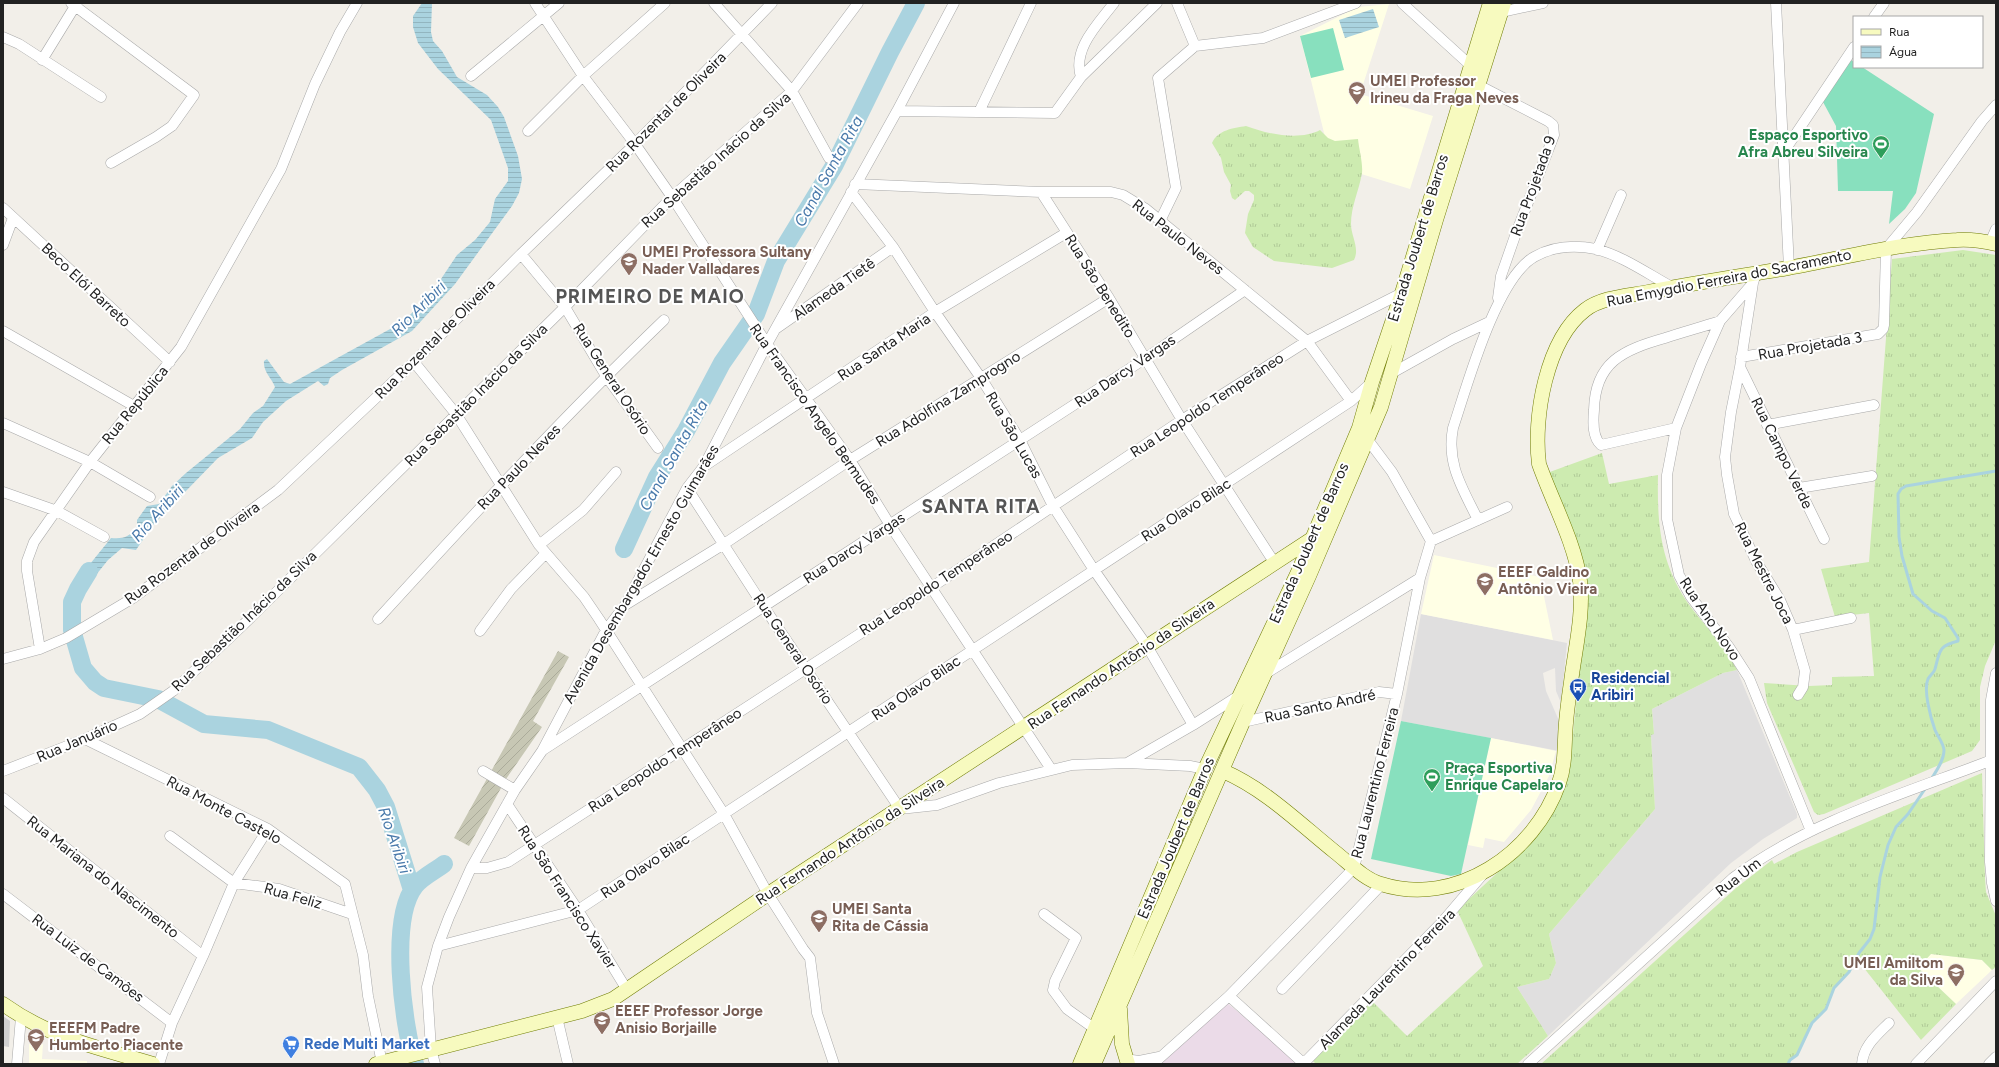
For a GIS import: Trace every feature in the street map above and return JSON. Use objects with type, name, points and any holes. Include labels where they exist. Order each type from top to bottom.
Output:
[{"type":"street","name":"Rua República","points":[[40,648],[27,571],[27,562],[34,542],[90,462],[170,362],[189,334],[281,169],[314,84],[340,32],[357,3]]},
{"type":"street","name":"Rua Francisco Angelo Bermudes","points":[[535,3],[583,76],[635,144],[672,197],[758,331],[850,460],[890,525],[932,587],[1023,729],[1051,769]]},
{"type":"street","points":[[471,76],[559,3]]},
{"type":"street","points":[[528,131],[583,76],[665,3]]},
{"type":"street","points":[[714,3],[744,34],[792,91],[829,158]]},
{"type":"street","name":"Rua Rozental de Oliveira","points":[[3,658],[40,648],[66,638],[88,626],[133,598],[278,490],[414,362],[521,254],[635,144],[744,34],[772,3]]},
{"type":"street","name":"Rua Sebastião Inácio da Silva","points":[[153,706],[173,691],[244,624],[565,307],[672,197],[792,91],[858,3]]},
{"type":"street","name":"Avenida Desembargador Ernesto Guimarães","points":[[435,1064],[425,1051],[427,987],[438,946],[449,917],[472,868],[515,790],[542,751],[606,630],[625,605],[688,488],[704,466],[774,330],[897,111],[954,3]]},
{"type":"street","points":[[979,112],[1031,3]]},
{"type":"street","points":[[1081,77],[1078,62],[1082,50],[1089,36],[1114,3]]},
{"type":"street","points":[[897,111],[1055,113],[1081,77],[1157,3]]},
{"type":"street","points":[[1177,3],[1195,46]]},
{"type":"street","points":[[1160,221],[1176,188],[1158,78],[1195,46],[1263,38],[1356,3]]},
{"type":"street","points":[[1402,3],[1470,65]]},
{"type":"street","name":"Estrada Joubert de Barros","points":[[1096,1060],[1265,674],[1304,573],[1313,538],[1359,428],[1372,382],[1402,293],[1490,3]]},
{"type":"street","points":[[1503,7],[1543,3]]},
{"type":"street","points":[[1776,3],[1789,268]]},
{"type":"street","points":[[1875,16],[1884,3]]},
{"type":"street","points":[[42,60],[75,4],[194,95],[172,126],[111,163]]},
{"type":"street","name":"Estrada Joubert de Barros","points":[[1080,1064],[1205,769],[1240,695],[1304,573],[1368,440],[1392,373],[1478,85],[1503,7]]},
{"type":"street","points":[[3,37],[19,44],[101,97]]},
{"type":"street","points":[[1783,153],[1853,49]]},
{"type":"street","name":"Rua Projetada 9","points":[[1478,85],[1548,121],[1552,125],[1554,135],[1501,276],[1498,306]]},
{"type":"street","points":[[1886,249],[1916,212],[1982,121],[1996,105]]},
{"type":"street","name":"Rua Paulo Neves","points":[[853,188],[1098,192],[1122,195],[1133,200],[1160,221],[1307,341],[1351,401]]},
{"type":"street","name":"Rua São Lucas","points":[[853,188],[935,312],[981,378],[1020,440],[1053,506],[1094,570],[1147,646],[1193,725]]},
{"type":"street","name":"Rua São Benedito","points":[[1041,192],[1109,298],[1182,420],[1274,562]]},
{"type":"street","points":[[1597,250],[1622,194]]},
{"type":"street","name":"Beco Elói Barreto","points":[[3,208],[170,362]]},
{"type":"street","points":[[3,244],[13,218]]},
{"type":"street","points":[[1993,243],[1996,229]]},
{"type":"street","name":"Rua Santa Maria","points":[[704,466],[935,312],[1066,232]]},
{"type":"street","name":"Rua Emygdio Ferreira do Sacramento","points":[[1223,771],[1239,778],[1265,795],[1354,868],[1381,884],[1417,890],[1455,884],[1486,871],[1500,862],[1532,831],[1553,798],[1564,763],[1566,723],[1580,614],[1580,581],[1571,549],[1539,464],[1538,432],[1547,372],[1554,353],[1571,324],[1585,310],[1601,302],[1672,287],[1754,278],[1789,268],[1886,249],[1958,240],[1993,243]]},
{"type":"street","name":"Alameda Tietê","points":[[774,330],[893,247]]},
{"type":"street","points":[[1478,520],[1454,471],[1450,444],[1453,428],[1489,322],[1514,277],[1533,258],[1555,248],[1571,247],[1597,250],[1626,261],[1672,287]]},
{"type":"street","name":"Rua Projetada 3","points":[[1741,362],[1878,334],[1884,325],[1886,249]]},
{"type":"street","name":"Rua General Osório","points":[[521,254],[565,307],[606,376],[658,448]]},
{"type":"street","name":"Rua Ano Novo","points":[[1754,278],[1720,321],[1700,364],[1676,428],[1668,467],[1666,495],[1669,531],[1677,570],[1691,597],[1729,647],[1749,678],[1811,831]]},
{"type":"street","name":"Rua Mestre Joca","points":[[1754,278],[1741,362],[1731,412],[1725,457],[1729,492],[1734,514],[1756,561],[1780,600],[1793,630],[1805,671],[1803,687],[1798,695]]},
{"type":"street","name":"Rua Darcy Vargas","points":[[542,751],[1146,358],[1245,290]]},
{"type":"street","name":"Rua Leopoldo Temperâneo","points":[[472,868],[499,866],[534,845],[683,749],[806,667],[932,587],[1182,420],[1307,341],[1402,293]]},
{"type":"street","name":"Rua Adolfina Zamprogno","points":[[625,605],[724,544],[850,460],[1109,298]]},
{"type":"street","name":"Rua Paulo Neves","points":[[378,619],[501,484],[606,376],[664,320]]},
{"type":"street","points":[[1676,428],[1604,445],[1596,441],[1594,395],[1602,374],[1612,361],[1623,352],[1642,344],[1720,321]]},
{"type":"street","points":[[1392,373],[1453,339],[1489,322]]},
{"type":"street","points":[[3,331],[134,406]]},
{"type":"street","points":[[414,362],[456,414],[542,549],[584,597],[724,814],[768,894],[810,958],[817,1013],[834,1064]]},
{"type":"street","name":"Rua Campo Verde","points":[[1741,362],[1768,425],[1824,539]]},
{"type":"street","name":"Rua Olavo Bilac","points":[[438,946],[578,910],[849,733],[1351,401],[1372,382]]},
{"type":"street","points":[[1768,425],[1874,405]]},
{"type":"street","points":[[3,423],[90,462],[150,497]]},
{"type":"street","points":[[1368,440],[1392,472],[1431,541],[1507,507]]},
{"type":"street","points":[[480,631],[542,549],[583,510],[616,472]]},
{"type":"street","points":[[1799,488],[1872,476]]},
{"type":"street","name":"Rua General Osório","points":[[688,488],[764,607],[806,667],[900,809]]},
{"type":"street","points":[[3,492],[57,511],[104,537]]},
{"type":"street","name":"Rua Fernando Antônio da Silveira","points":[[379,1063],[557,1017],[613,999],[768,894],[1023,729],[1274,562],[1313,538]]},
{"type":"street","name":"Rua Laurentino Ferreira","points":[[1153,1064],[1229,996],[1354,868],[1397,694],[1420,578],[1431,541]]},
{"type":"street","points":[[1274,562],[1287,564],[1304,573]]},
{"type":"street","points":[[1265,674],[1420,578]]},
{"type":"street","points":[[1793,630],[1851,618]]},
{"type":"street","points":[[1996,675],[1992,700],[1994,761],[1992,883],[1996,901]]},
{"type":"street","name":"Rua Santo André","points":[[1243,722],[1379,692],[1397,694]]},
{"type":"street","points":[[1127,763],[1193,725],[1240,695]]},
{"type":"street","name":"Rua Januário","points":[[3,771],[85,739],[153,706]]},
{"type":"street","name":"Rua Monte Castelo","points":[[85,739],[268,830],[345,884],[363,955],[379,1063]]},
{"type":"street","name":"Rua Um","points":[[1528,1064],[1733,878],[1771,852],[1811,831],[1849,814],[1994,761]]},
{"type":"street","points":[[900,809],[937,805],[994,785],[1051,769],[1085,764],[1127,763],[1205,769]]},
{"type":"street","points":[[483,771],[515,790]]},
{"type":"street","name":"Rua Mariana do Nascimento","points":[[3,798],[203,956]]},
{"type":"street","name":"Rua São Francisco Xavier","points":[[507,804],[578,910],[627,990]]},
{"type":"street","points":[[159,1064],[172,1023],[203,956],[234,883],[268,830]]},
{"type":"street","points":[[170,836],[234,883]]},
{"type":"street","name":"Alameda Laurentino Ferreira","points":[[1229,996],[1302,1062],[1305,1062],[1443,921],[1486,871]]},
{"type":"street","name":"Rua Feliz","points":[[234,883],[279,889],[352,914]]},
{"type":"street","points":[[1282,989],[1381,884]]},
{"type":"street","name":"Rua Luiz de Camões","points":[[3,894],[172,1023]]},
{"type":"street","points":[[1044,914],[1076,938],[1055,981],[1053,990],[1067,1009],[1095,1029]]},
{"type":"street","points":[[1916,1064],[1996,981]]},
{"type":"street","points":[[1121,1001],[1120,1033],[1127,1062]]},
{"type":"street","points":[[3,1004],[21,1017],[68,1040],[152,1064]]},
{"type":"street","points":[[17,1064],[21,1017]]},
{"type":"street","points":[[557,1017],[568,1064]]},
{"type":"street","points":[[1862,1064],[1870,1042],[1889,1023]]},
{"type":"street","points":[[1080,1064],[1096,1060],[1110,1054],[1127,1062]]},
{"type":"street","name":"Rua Laurentino Ferreira","points":[[1127,1062],[1146,1061],[1163,1055]]},
{"type":"street","points":[[1989,1064],[1996,1057]]},
{"type":"shaded area","name":"UMEI Professor Irineu da Fraga Neves","points":[[1389,4],[1360,94],[1433,116],[1410,189],[1332,165],[1300,36],[1358,7]]},
{"type":"shaded area","name":"EEEF Galdino Antônio Vieira","points":[[1434,555],[1540,577],[1553,640],[1421,614]]},
{"type":"shaded area","name":"Residencial Aribiri","points":[[1421,614],[1567,643],[1561,703],[1556,691],[1555,668],[1543,673],[1546,691],[1560,723],[1559,751],[1401,721]]},
{"type":"shaded area","points":[[558,651],[569,657],[533,721],[542,727],[506,779],[469,846],[454,838]]},
{"type":"shaded area","points":[[1737,670],[1797,814],[1797,818],[1763,839],[1731,863],[1548,1036],[1517,987],[1549,979],[1556,963],[1549,934],[1655,809],[1651,735],[1654,733],[1652,709],[1723,673]]},
{"type":"shaded area","points":[[1491,738],[1556,751],[1549,776],[1531,810],[1504,842],[1485,838],[1483,848],[1468,845]]},
{"type":"shaded area","name":"UMEI Amiltom da Silva","points":[[1931,954],[1982,960],[1992,970],[1956,1004],[1918,967]]},
{"type":"shaded area","points":[[1226,1002],[1302,1064],[1161,1064]]},
{"type":"shaded area","points":[[3,1016],[10,1021],[9,1047],[3,1046]]},
{"type":"shaded area","name":"EEEFM Padre Humberto Piacente","points":[[29,1044],[43,1044],[42,1059],[87,1061],[87,1064],[29,1064]]},
{"type":"green space","points":[[1333,28],[1344,70],[1311,78],[1300,36]]},
{"type":"green space","name":"Espaço Esportivo Afra Abreu Silveira","points":[[1851,60],[1853,61],[1853,68],[1864,68],[1934,114],[1916,193],[1905,209],[1889,224],[1893,191],[1838,191],[1836,126],[1823,102]]},
{"type":"green space","points":[[1246,126],[1273,134],[1293,136],[1320,130],[1328,138],[1335,141],[1358,139],[1362,173],[1351,217],[1351,228],[1356,246],[1356,256],[1354,260],[1332,268],[1274,261],[1253,247],[1245,233],[1248,214],[1254,200],[1254,195],[1249,191],[1245,191],[1235,200],[1232,198],[1230,191],[1231,185],[1224,172],[1221,158],[1212,143],[1218,135],[1226,130]]},
{"type":"green space","points":[[1963,250],[1996,255],[1996,640],[1985,666],[1980,687],[1980,740],[1972,751],[1824,814],[1818,815],[1814,812],[1767,703],[1764,683],[1809,686],[1832,685],[1832,677],[1874,676],[1869,613],[1835,617],[1821,569],[1869,562],[1892,259]]},
{"type":"green space","points":[[1602,453],[1609,484],[1658,475],[1658,510],[1662,543],[1672,575],[1690,606],[1722,645],[1737,670],[1723,673],[1652,709],[1654,734],[1651,735],[1655,809],[1549,934],[1556,963],[1549,979],[1517,987],[1548,1036],[1517,1064],[1316,1064],[1313,1061],[1370,999],[1407,1036],[1483,966],[1457,910],[1522,850],[1571,754],[1588,584],[1579,550],[1547,473]]},
{"type":"green space","name":"Praça Esportiva Enrique Capelaro","points":[[1401,721],[1491,738],[1461,874],[1451,876],[1371,859]]},
{"type":"green space","points":[[1982,773],[1986,892],[1996,916],[1996,967],[1992,970],[1982,960],[1931,954],[1918,968],[1956,1004],[1921,1040],[1856,958],[1849,972],[1834,988],[1826,1009],[1812,1023],[1797,1055],[1790,1060],[1788,1064],[1541,1064],[1736,888],[1772,860],[1774,864],[1797,852]]},
{"type":"water","name":"Rio Aribiri","points":[[422,3],[432,3],[431,32],[433,41],[442,51],[457,77],[487,95],[498,107],[504,117],[518,156],[522,179],[519,193],[512,206],[455,284],[412,331],[342,370],[330,378],[328,384],[324,386],[318,381],[286,401],[263,422],[252,438],[218,458],[153,525],[136,550],[122,548],[108,560],[88,585],[77,591],[74,590],[73,584],[84,568],[90,564],[111,538],[123,538],[131,533],[137,527],[137,520],[147,506],[159,504],[172,486],[240,429],[253,413],[263,406],[275,387],[266,371],[264,361],[267,359],[284,382],[290,384],[401,323],[433,291],[457,255],[475,240],[490,222],[495,199],[508,181],[508,168],[491,120],[438,69],[418,43],[413,27],[413,16]]},
{"type":"water","points":[[1373,9],[1379,27],[1345,38],[1339,20]]},
{"type":"waterway","name":"Canal Santa Rita","points":[[624,549],[657,477],[686,431],[722,363],[756,314],[776,261],[834,166],[890,52],[916,3]]},
{"type":"waterway","points":[[1932,778],[1942,761],[1944,750],[1942,742],[1935,730],[1928,704],[1926,690],[1927,684],[1943,647],[1958,641],[1958,638],[1945,618],[1932,611],[1913,594],[1902,556],[1899,537],[1898,494],[1901,489],[1906,486],[1996,471]]},
{"type":"waterway","name":"Rio Aribiri","points":[[89,571],[72,602],[72,630],[83,668],[95,682],[104,688],[158,699],[204,724],[268,730],[359,767],[377,790],[386,807],[412,890]]},
{"type":"waterway","points":[[1788,1064],[1790,1060],[1797,1055],[1812,1023],[1826,1009],[1834,988],[1849,972],[1859,953],[1870,939],[1874,929],[1880,877],[1888,845],[1896,827],[1908,814],[1927,786]]},
{"type":"waterway","name":"Rio Aribiri","points":[[415,1064],[410,1047],[403,999],[400,947],[402,922],[407,902],[415,886],[444,864]]},
{"type":"place","name":"UMEI Professor Irineu da Fraga Neves","points":[[1357,105]]},
{"type":"place","name":"Espaço Esportivo Afra Abreu Silveira","points":[[1881,159]]},
{"type":"place","name":"UMEI Professora Sultany Nader Valladares","points":[[629,276]]},
{"type":"place","name":"EEEF Galdino Antônio Vieira","points":[[1485,596]]},
{"type":"place","name":"Residencial Aribiri","points":[[1578,702]]},
{"type":"place","name":"Praça Esportiva Enrique Capelaro","points":[[1432,792]]},
{"type":"place","name":"UMEI Santa Rita de Cássia","points":[[819,933]]},
{"type":"place","name":"UMEI Amiltom da Silva","points":[[1956,987]]},
{"type":"place","name":"EEEF Professor Jorge Anisio Borjaille","points":[[602,1035]]},
{"type":"place","name":"EEEFM Padre Humberto Piacente","points":[[36,1052]]},
{"type":"place","name":"Rede Multi Market","points":[[291,1059]]},
{"type":"district","name":"PRIMEIRO DE MAIO","points":[[650,296]]},
{"type":"district","name":"SANTA RITA","points":[[981,506]]}]
